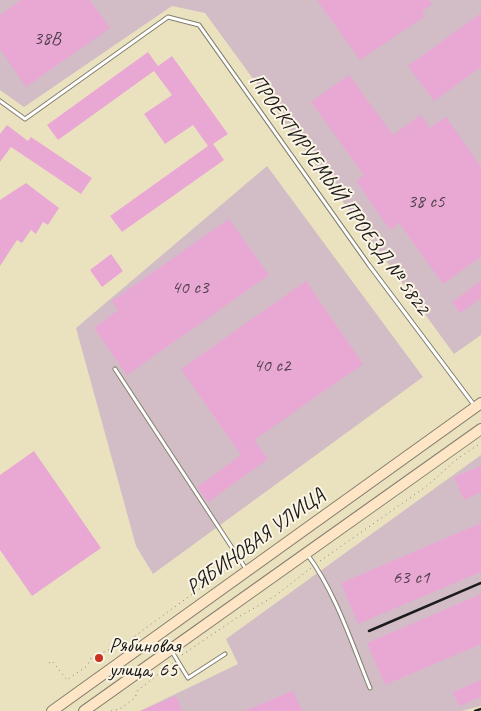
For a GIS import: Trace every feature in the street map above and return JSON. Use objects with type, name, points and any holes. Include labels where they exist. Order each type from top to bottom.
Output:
[{"type":"main road","name":"РЯБИНОВАЯ УЛИЦА","points":[[52,711],[478,405]]},
{"type":"main road","name":"РЯБИНОВАЯ УЛИЦА","points":[[84,711],[481,429]]},
{"type":"lane","name":"ПРОЕКТИРУЕМЫЙ ПРОЕЗД № 5822","points":[[0,101],[25,119],[168,17],[199,25],[370,265],[478,405]]},
{"type":"lane","points":[[115,369],[247,571]]},
{"type":"lane","points":[[307,553],[315,564],[340,616],[370,688]]},
{"type":"lane","points":[[171,649],[188,678],[225,654]]},
{"type":"path","points":[[111,711],[120,709],[135,698],[138,690],[191,647],[275,596],[315,564],[427,486],[457,459],[481,443]]},
{"type":"path","points":[[49,663],[52,660],[67,680],[87,666],[91,658],[128,641],[240,560]]},
{"type":"shaded area","points":[[0,0],[481,0],[481,335],[454,354],[205,13],[172,6],[24,107],[0,90]]},
{"type":"shaded area","points":[[267,166],[423,377],[153,574],[136,546],[76,328]]},
{"type":"shaded area","points":[[481,455],[481,706],[462,711],[140,711],[238,664],[226,639]]},
{"type":"building","points":[[21,0],[90,0],[110,28],[26,87],[0,49],[0,15]]},
{"type":"building","points":[[317,0],[429,0],[432,4],[422,12],[425,16],[360,60]]},
{"type":"building","points":[[481,13],[481,67],[434,101],[408,66]]},
{"type":"building","points":[[148,52],[158,66],[172,56],[228,134],[213,144],[224,160],[122,232],[110,216],[208,146],[193,125],[165,144],[144,114],[172,95],[154,71],[58,140],[47,125]]},
{"type":"building","points":[[349,75],[393,135],[420,115],[430,128],[446,117],[481,167],[481,257],[443,284],[399,223],[390,230],[356,181],[364,175],[311,102]]},
{"type":"building","points":[[7,125],[28,141],[31,137],[92,178],[81,194],[11,147],[0,162],[0,134]]},
{"type":"building","points":[[26,183],[59,208],[48,225],[43,222],[36,234],[31,230],[22,243],[17,240],[0,266],[0,200]]},
{"type":"building","points":[[229,219],[269,275],[127,375],[94,328],[118,310],[112,301]]},
{"type":"building","points":[[111,254],[123,271],[102,287],[90,270]]},
{"type":"building","points":[[306,281],[363,364],[254,440],[268,459],[208,502],[197,487],[241,455],[181,369]]},
{"type":"building","points":[[481,281],[481,298],[460,313],[452,302]]},
{"type":"building","points":[[34,451],[101,548],[32,596],[0,550],[0,475]]},
{"type":"building","points":[[481,466],[481,492],[464,500],[454,477]]},
{"type":"building","points":[[481,523],[481,572],[358,624],[341,583]]},
{"type":"building","points":[[481,594],[481,644],[385,685],[367,643]]},
{"type":"building","points":[[481,680],[481,697],[459,706],[453,692]]},
{"type":"building","points":[[293,691],[302,711],[244,711]]},
{"type":"building","points":[[176,696],[182,711],[140,711]]},
{"type":"railway","points":[[369,631],[481,583]]},
{"type":"railway","points":[[475,711],[481,709]]},
{"type":"place","name":"Рябиновая улица, 65","points":[[99,658]]}]
